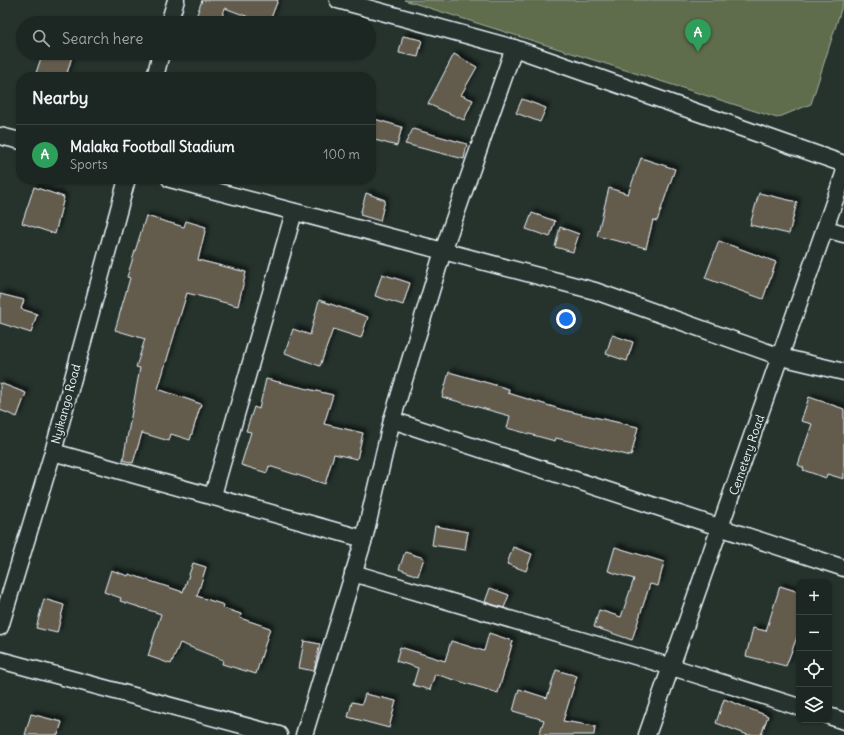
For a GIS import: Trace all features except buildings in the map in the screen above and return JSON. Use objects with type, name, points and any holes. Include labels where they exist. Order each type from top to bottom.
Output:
[{"type":"street","points":[[171,16],[176,0]]},
{"type":"street","points":[[338,0],[514,48],[844,164]]},
{"type":"street","points":[[304,735],[364,538],[392,420],[443,251],[514,48]]},
{"type":"street","points":[[155,72],[159,60]]},
{"type":"street","points":[[0,136],[16,140]]},
{"type":"street","name":"Cemetery Road","points":[[647,735],[826,229],[844,174]]},
{"type":"street","name":"Nyikango Road","points":[[0,627],[53,452],[126,184]]},
{"type":"street","points":[[189,184],[595,290],[781,357],[844,372]]},
{"type":"street","points":[[213,495],[294,212]]},
{"type":"street","points":[[826,229],[844,234]]},
{"type":"street","points":[[392,420],[844,568]]},
{"type":"street","points":[[53,452],[364,538]]},
{"type":"street","points":[[353,573],[672,667],[796,706]]},
{"type":"street","points":[[0,660],[279,735]]},
{"type":"street","points":[[832,717],[844,721]]},
{"type":"green space","points":[[404,0],[844,0],[811,104],[777,118]]},
{"type":"place","name":"Malaka Football Stadium","points":[[698,52]]}]
